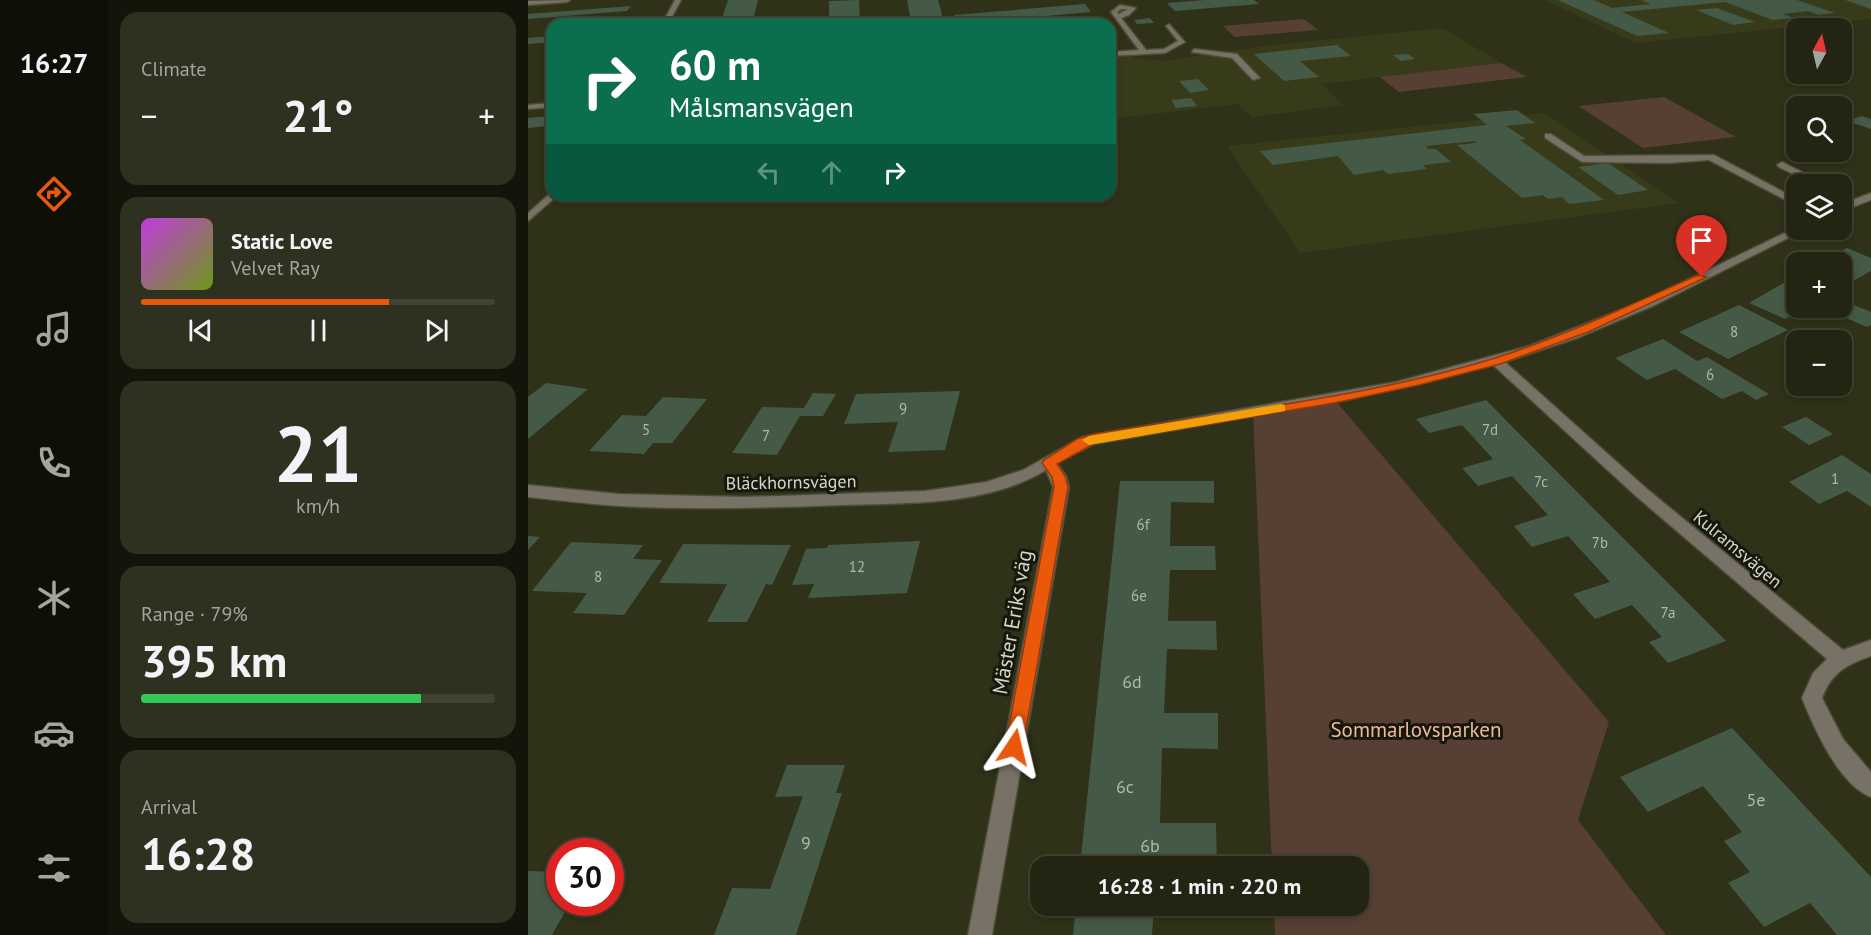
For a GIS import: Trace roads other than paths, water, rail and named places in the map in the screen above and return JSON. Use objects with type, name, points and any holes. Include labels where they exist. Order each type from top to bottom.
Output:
[{"type":"street","points":[[528,3],[567,0]]},
{"type":"street","points":[[668,18],[678,0]]},
{"type":"street","points":[[1117,17],[1143,51]]},
{"type":"street","points":[[1116,53],[1165,51],[1182,42],[1169,26]]},
{"type":"street","points":[[1194,51],[1234,56],[1256,78]]},
{"type":"street","points":[[528,107],[546,106]]},
{"type":"street","points":[[1548,136],[1582,159],[1668,160],[1711,157],[1786,197]]},
{"type":"street","points":[[1782,165],[1800,174]]},
{"type":"street","points":[[1854,203],[1871,196]]},
{"type":"street","points":[[528,218],[546,201]]},
{"type":"street","name":"Bläckhornsvägen","points":[[528,491],[619,500],[745,503],[868,500],[926,496],[987,487],[1028,474],[1082,442],[1094,439],[1334,399],[1419,381],[1496,361],[1592,326],[1740,260],[1786,237]]},
{"type":"street","name":"Kulramsvägen","points":[[1496,361],[1642,493],[1840,659]]},
{"type":"street","name":"Mäster Eriks väg","points":[[980,935],[1061,487],[1058,476],[1049,463]]},
{"type":"street","points":[[1871,648],[1840,659],[1820,679],[1812,698],[1821,724],[1836,749],[1871,787]]},
{"type":"park label","name":"Sommarlovsparken","points":[[1416,729]]}]
